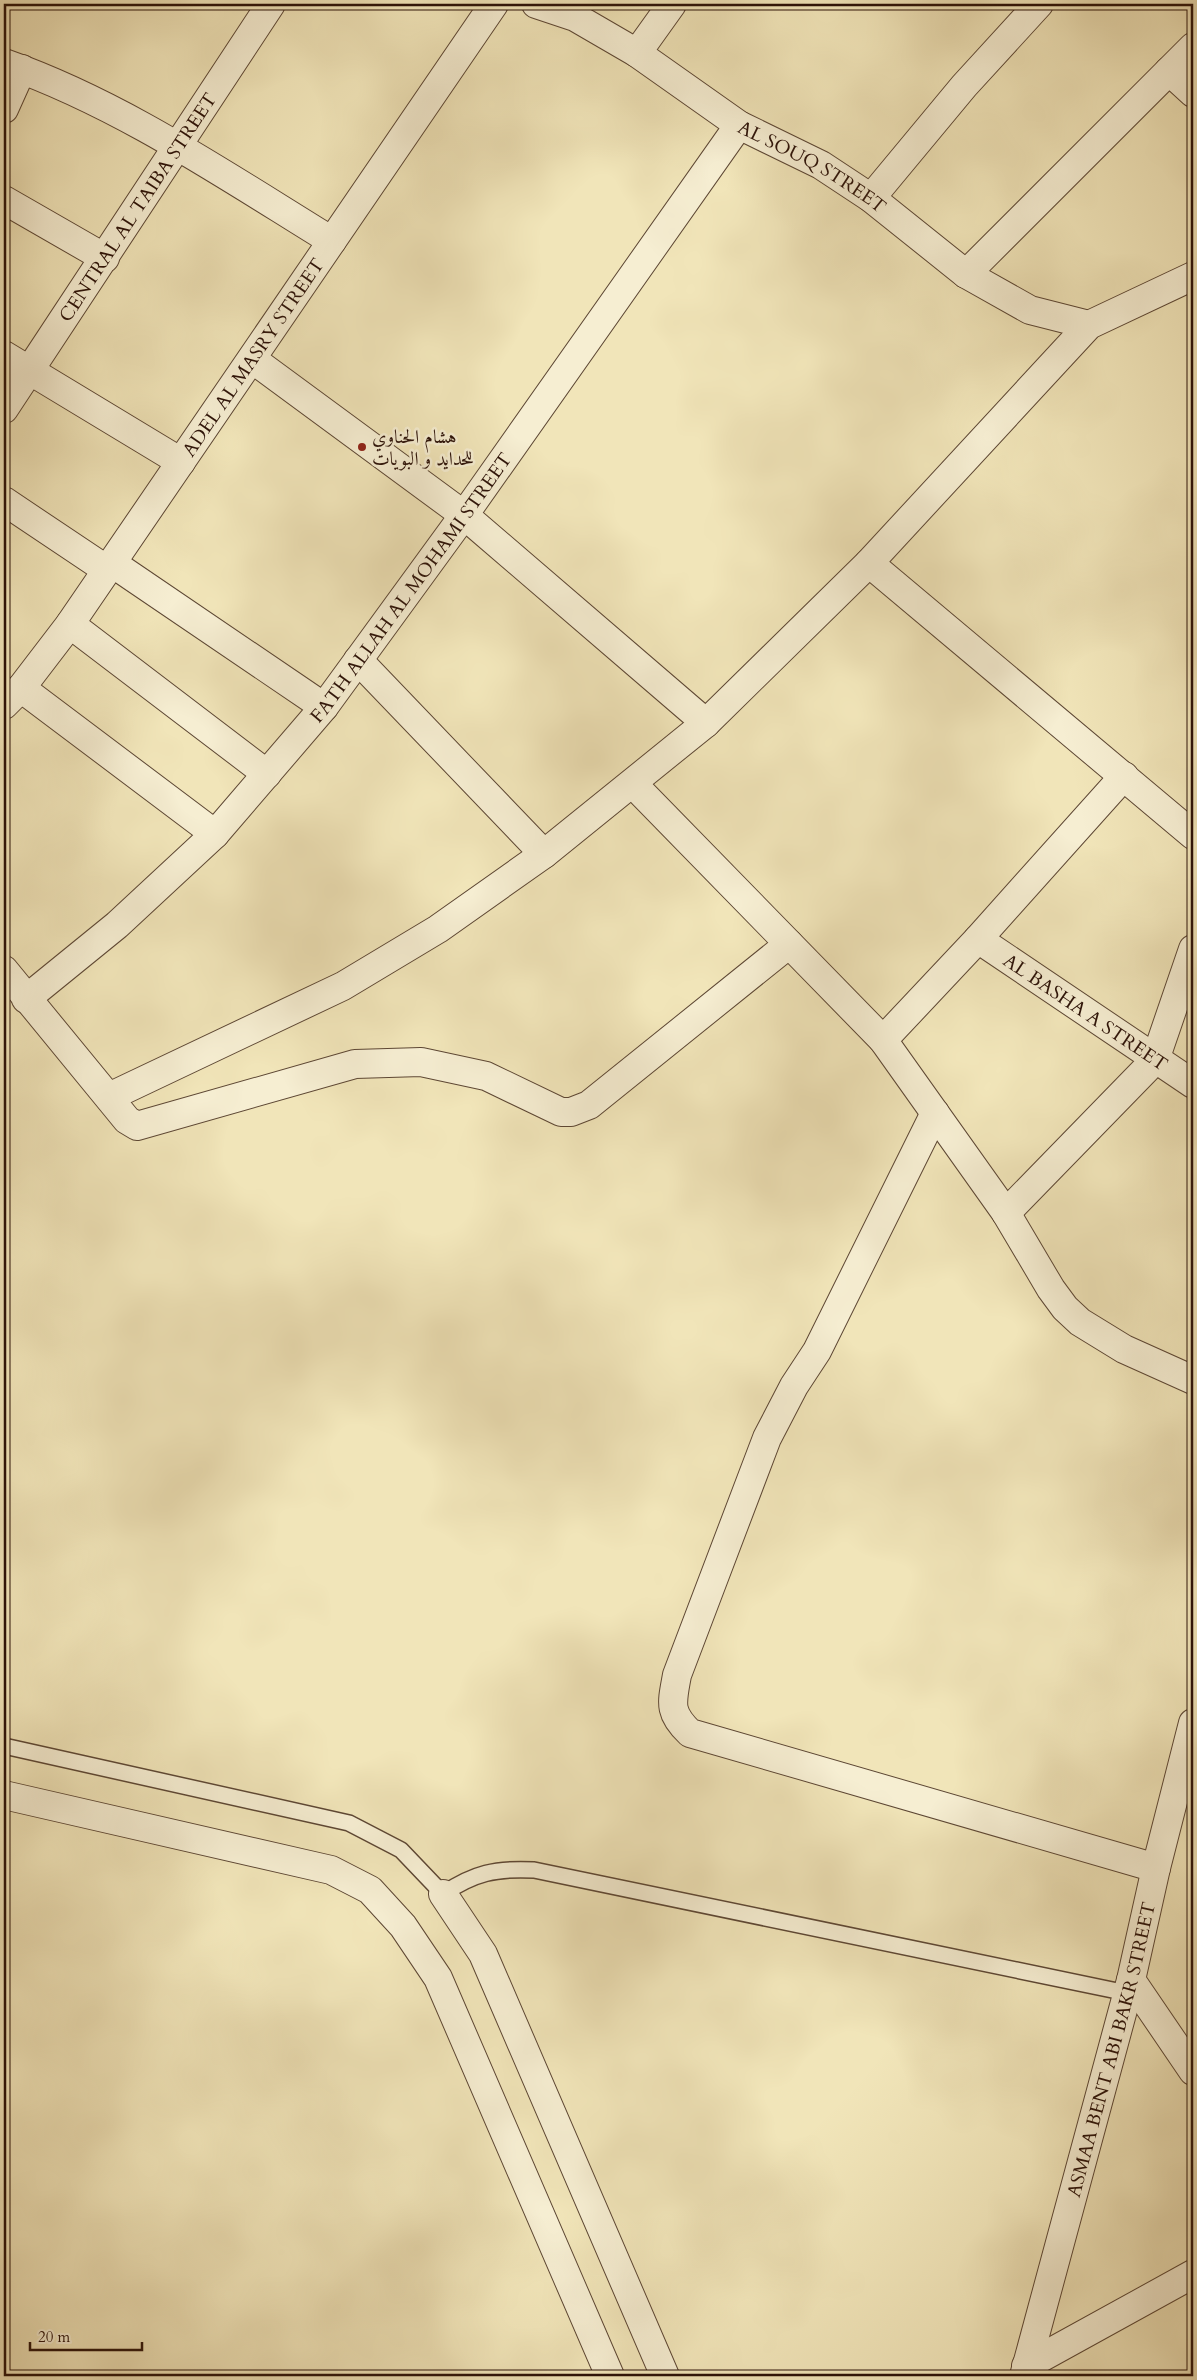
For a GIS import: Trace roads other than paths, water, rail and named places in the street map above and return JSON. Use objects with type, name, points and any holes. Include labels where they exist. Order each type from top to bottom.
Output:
[{"type":"street","name":"CENTRAL AL TAIBA STREET","points":[[4,409],[271,4]]},
{"type":"street","name":"ADEL AL MASRY STREET","points":[[12,696],[70,624],[494,4]]},
{"type":"street","name":"AL SOUQ STREET","points":[[536,4],[575,17],[637,54],[739,126],[821,165],[871,198],[966,274],[1030,310],[1089,325]]},
{"type":"street","points":[[637,54],[672,4]]},
{"type":"street","points":[[871,198],[964,86],[1039,4]]},
{"type":"street","points":[[966,274],[1193,47]]},
{"type":"street","points":[[4,109],[13,66],[65,87],[179,146],[332,241]]},
{"type":"street","points":[[1169,71],[1193,93]]},
{"type":"street","name":"FATH ALLAH AL MOHAMI STREET","points":[[26,999],[117,925],[215,834],[324,707],[464,515],[739,126]]},
{"type":"street","points":[[4,200],[105,258]]},
{"type":"street","points":[[109,1097],[343,986],[438,929],[544,854],[633,784],[706,723],[869,563],[1089,325],[1193,276]]},
{"type":"street","points":[[4,355],[181,462]]},
{"type":"street","points":[[252,359],[464,515],[706,723]]},
{"type":"street","points":[[4,501],[110,566],[324,707]]},
{"type":"street","points":[[869,563],[1193,835]]},
{"type":"street","points":[[70,624],[267,774]]},
{"type":"street","points":[[358,660],[544,854]]},
{"type":"street","points":[[12,696],[215,834]]},
{"type":"street","points":[[883,1040],[978,939],[1124,776]]},
{"type":"street","points":[[633,784],[883,1040],[1006,1213],[1051,1289],[1065,1308],[1080,1322],[1124,1349],[1193,1380]]},
{"type":"street","name":"AL BASHA A STREET","points":[[978,939],[1193,1084]]},
{"type":"street","points":[[4,970],[131,1124],[143,1126],[355,1064],[421,1062],[486,1076],[552,1110],[571,1112],[589,1105],[789,944]]},
{"type":"street","points":[[1006,1213],[1155,1060],[1193,949]]},
{"type":"street","points":[[935,1113],[817,1350],[794,1386],[767,1438],[677,1675],[672,1705],[677,1720],[690,1733],[1156,1868]]},
{"type":"street","name":"ASMAA BENT ABI BAKR STREET","points":[[1025,2371],[1129,1986],[1156,1868],[1193,1723]]},
{"type":"street","points":[[4,1795],[331,1870],[370,1890],[403,1926],[438,1978],[610,2376]]},
{"type":"street","points":[[443,1894],[483,1954],[665,2376]]},
{"type":"street","points":[[1129,1986],[1193,2071]]},
{"type":"street","points":[[1025,2371],[1193,2274]]},
{"type":"lane","points":[[4,1746],[349,1823],[401,1850],[443,1894],[462,1881],[485,1872],[510,1869],[534,1870],[1129,1986]]},
{"type":"place","name":"هشام الحناوي للحدايد و البويات","points":[[362,447]]}]
